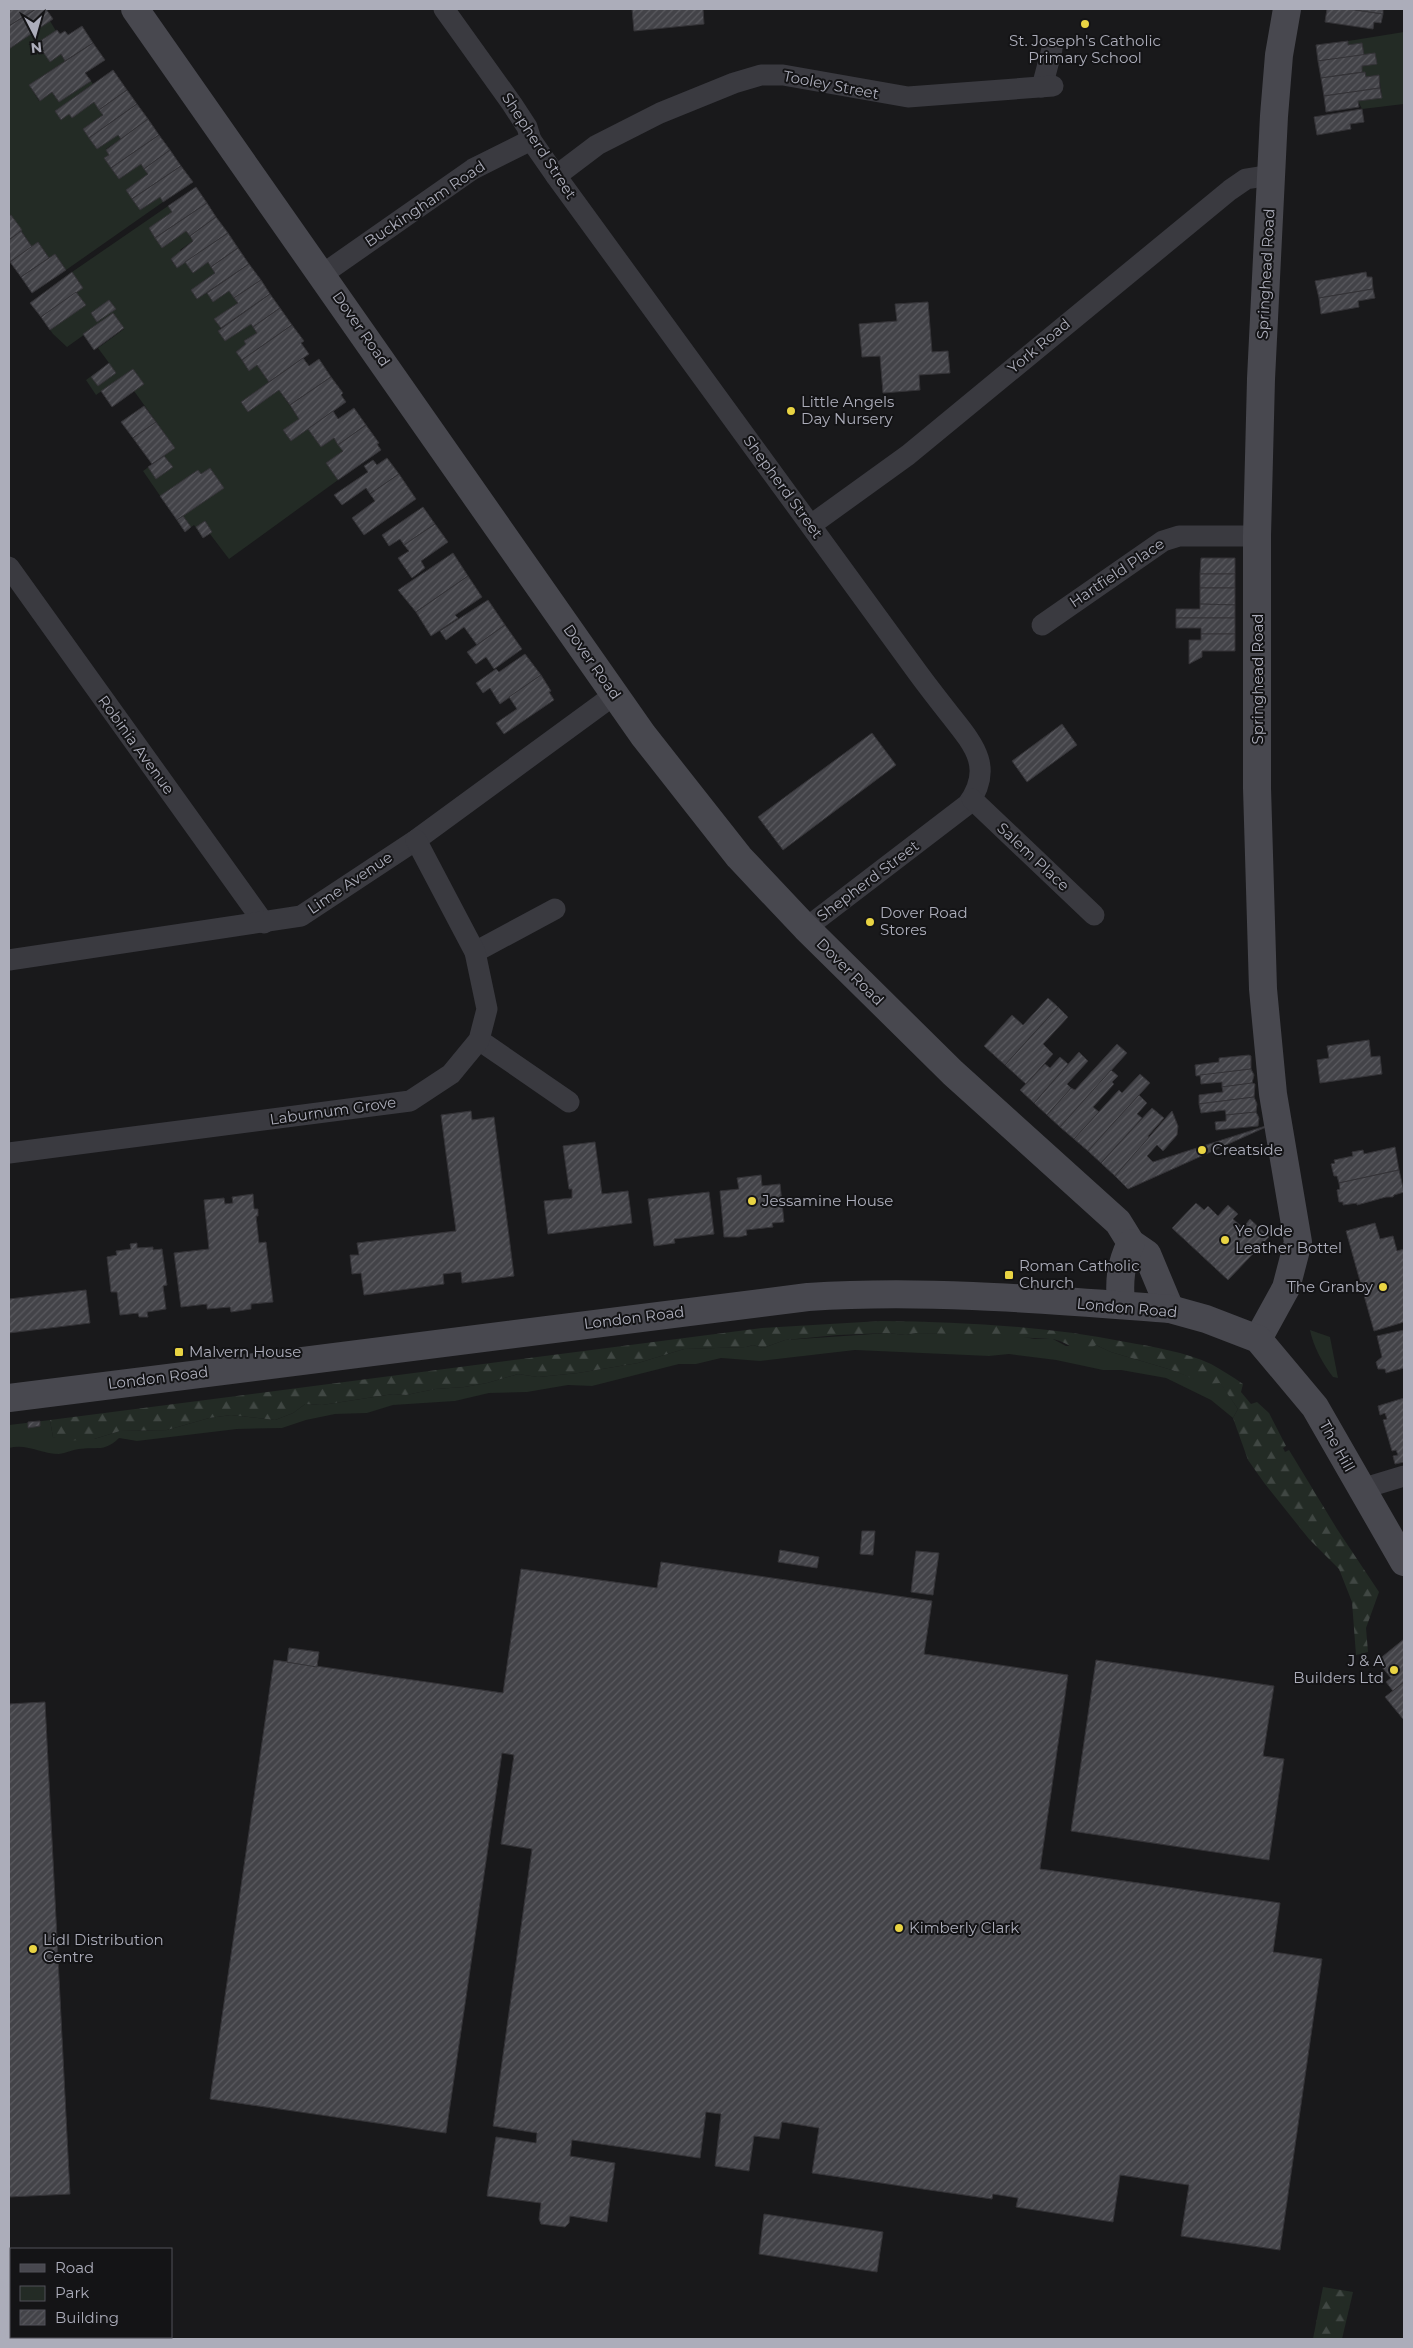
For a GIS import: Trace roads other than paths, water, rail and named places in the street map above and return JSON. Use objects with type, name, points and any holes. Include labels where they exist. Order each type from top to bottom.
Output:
[{"type":"street","name":"Dover Road","points":[[135,9],[323,274],[614,695],[705,816],[739,857],[892,1015],[953,1073],[1108,1212],[1121,1226],[1131,1243],[1147,1254],[1170,1309]]},
{"type":"street","name":"Shepherd Street","points":[[444,9],[512,104],[527,127],[531,140],[556,176],[975,749],[980,772],[972,799],[962,810],[806,928]]},
{"type":"street","name":"Springhead Road","points":[[1258,1339],[1286,1288],[1298,1242],[1274,1102],[1263,989],[1258,871],[1257,536],[1261,379],[1277,71],[1287,9]]},
{"type":"street","name":"Tooley Street","points":[[556,176],[597,145],[651,117],[734,83],[761,75],[783,75],[908,97],[1048,87],[1052,49]]},
{"type":"street","name":"Buckingham Road","points":[[323,274],[473,169],[531,140]]},
{"type":"street","name":"York Road","points":[[811,526],[908,455],[1230,190],[1246,179],[1271,175]]},
{"type":"street","name":"Hartfield Place","points":[[1042,625],[1162,541],[1179,536],[1257,536]]},
{"type":"street","name":"Robinia Avenue","points":[[9,567],[264,923]]},
{"type":"street","name":"Lime Avenue","points":[[9,960],[301,916],[416,840],[614,695]]},
{"type":"street","name":"Salem Place","points":[[972,799],[1094,915]]},
{"type":"street","name":"Laburnum Grove","points":[[9,1153],[410,1101],[451,1074],[479,1040],[487,1009],[475,952],[416,840]]},
{"type":"street","points":[[475,952],[555,909]]},
{"type":"street","points":[[479,1040],[569,1102]]},
{"type":"street","points":[[1120,1305],[1120,1271],[1123,1258],[1131,1243]]},
{"type":"street","name":"London Road","points":[[9,1398],[808,1297],[876,1294],[944,1296],[1170,1309],[1206,1318],[1258,1339]]},
{"type":"street","name":"The Hill","points":[[1258,1339],[1316,1407],[1404,1562]]},
{"type":"street","points":[[1361,1489],[1404,1476]]},
{"type":"place","name":"St. Joseph's Catholic Primary School","points":[[1085,24]]},
{"type":"place","name":"Little Angels Day Nursery","points":[[791,411]]},
{"type":"place","name":"Dover Road Stores","points":[[870,922]]},
{"type":"place","name":"Creatside","points":[[1202,1150]]},
{"type":"place","name":"Jessamine House","points":[[752,1201]]},
{"type":"place","name":"Ye Olde Leather Bottel","points":[[1225,1240]]},
{"type":"place","name":"Roman Catholic Church","points":[[1009,1275]]},
{"type":"place","name":"The Granby","points":[[1383,1287]]},
{"type":"place","name":"Malvern House","points":[[179,1352]]},
{"type":"place","name":"J & A Builders Ltd","points":[[1394,1670]]},
{"type":"place","name":"Kimberly Clark","points":[[899,1928]]},
{"type":"place","name":"Lidl Distribution Centre","points":[[33,1949]]}]
